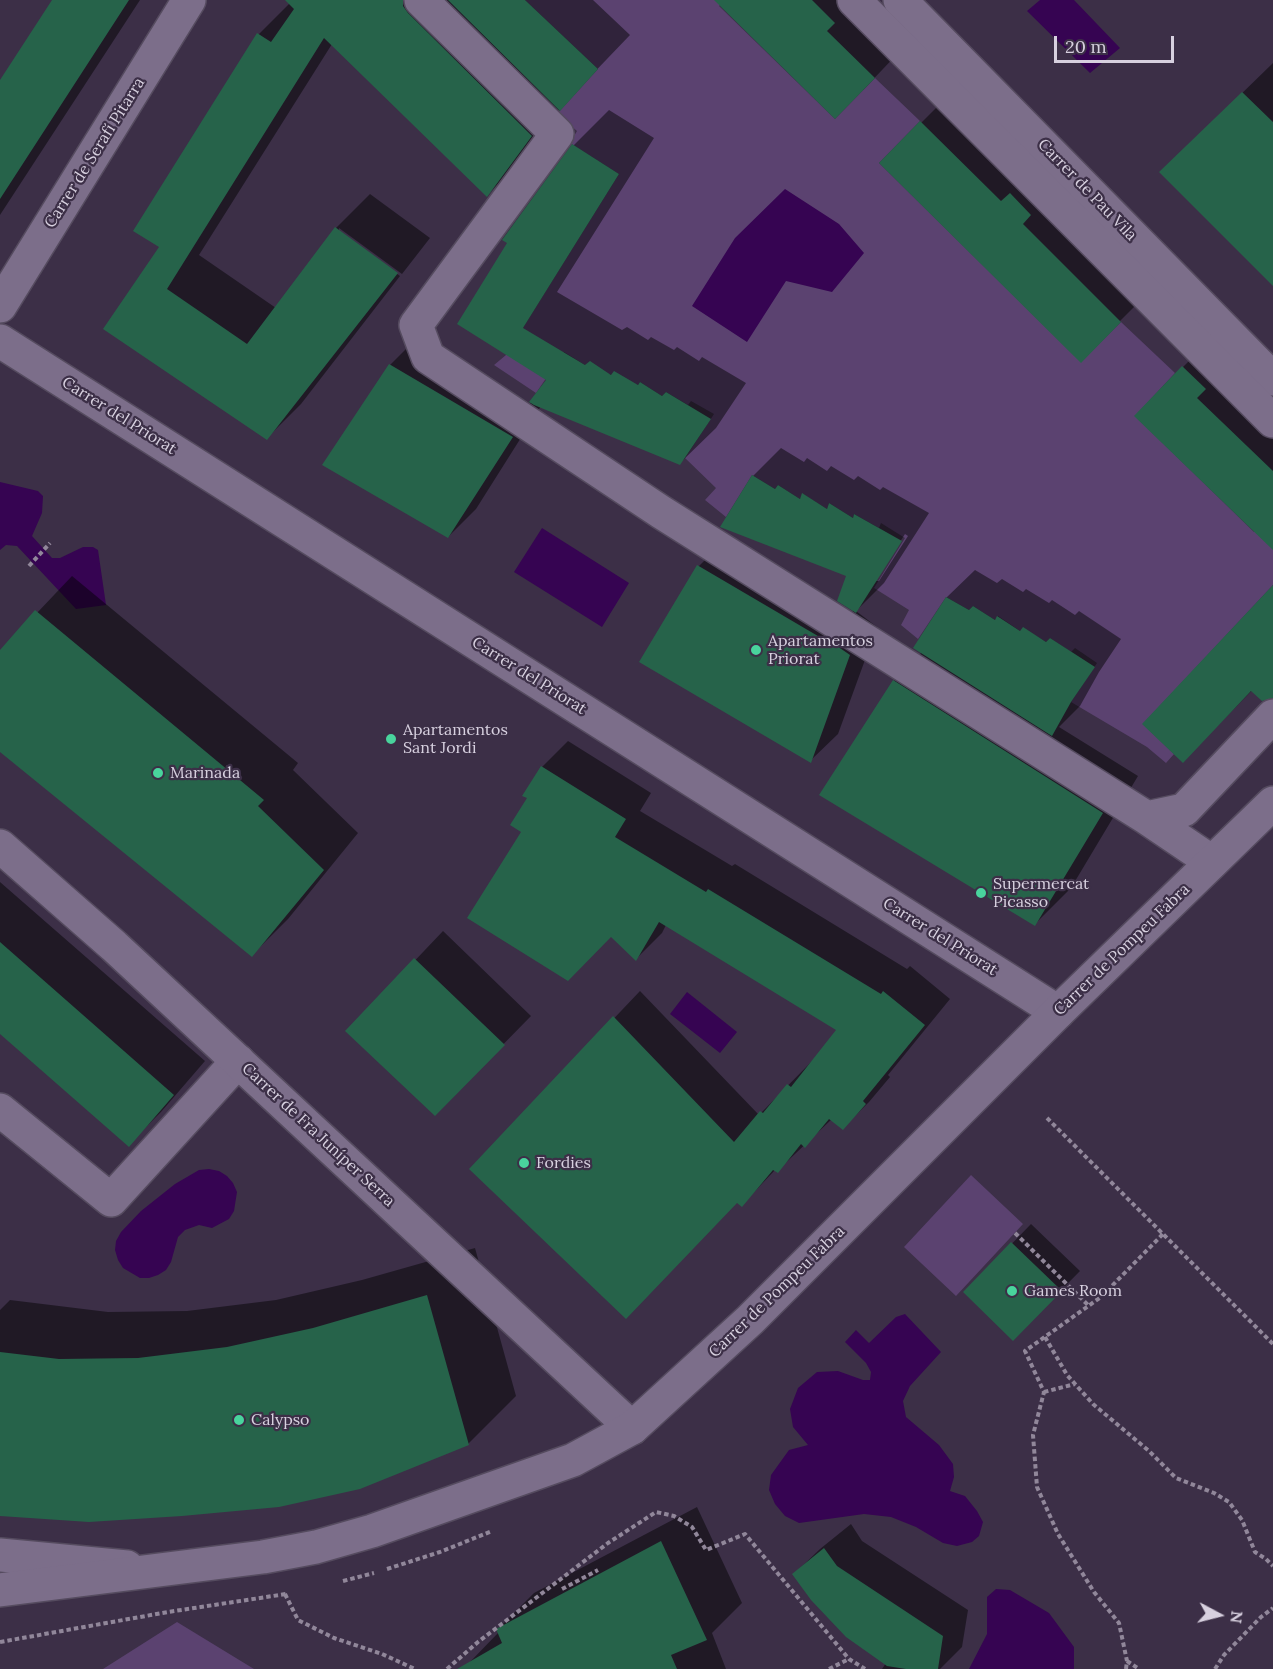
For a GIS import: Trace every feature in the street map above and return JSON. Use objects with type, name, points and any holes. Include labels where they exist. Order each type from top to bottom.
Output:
[{"type":"street","name":"Carrer de Serafí Pitarra","points":[[0,306],[189,0]]},
{"type":"street","points":[[421,0],[557,134],[416,325],[428,357],[661,512],[1147,818],[1212,862]]},
{"type":"street","points":[[854,0],[1273,421]]},
{"type":"street","name":"Carrer de Pau Vila","points":[[900,0],[1273,380]]},
{"type":"street","name":"Carrer del Priorat","points":[[0,341],[1058,1012]]},
{"type":"street","points":[[1147,818],[1184,810],[1273,716]]},
{"type":"street","name":"Carrer de Pompeu Fabra","points":[[0,1590],[263,1557],[316,1547],[372,1531],[573,1460],[632,1428],[750,1320],[1058,1012],[1273,803]]},
{"type":"street","name":"Carrer de Fra Juníper Serra","points":[[0,846],[114,946],[632,1428]]},
{"type":"street","points":[[0,1110],[111,1200],[237,1061]]},
{"type":"street","name":"Carrer de Pompeu Fabra","points":[[0,1555],[159,1570]]},
{"type":"path","points":[[29,566],[50,543]]},
{"type":"path","points":[[1047,1118],[1273,1344]]},
{"type":"path","points":[[1014,1233],[1089,1306]]},
{"type":"path","points":[[1126,1669],[1127,1661],[1119,1623],[1094,1592],[1058,1534],[1036,1487],[1033,1435],[1044,1392],[1025,1351],[1101,1298],[1163,1234]]},
{"type":"path","points":[[1045,1337],[1061,1365],[1093,1404],[1149,1451],[1176,1478],[1214,1493],[1229,1502],[1242,1520],[1255,1552],[1273,1566]]},
{"type":"path","points":[[1044,1392],[1075,1384]]},
{"type":"path","points":[[447,1669],[478,1642],[608,1543],[656,1512],[674,1516],[692,1527],[706,1550],[745,1534],[849,1659],[865,1669]]},
{"type":"path","points":[[562,1589],[598,1570]]},
{"type":"path","points":[[285,1594],[298,1620],[334,1638],[382,1654],[415,1669]]},
{"type":"path","points":[[1215,1669],[1224,1655],[1261,1617],[1273,1608]]},
{"type":"path","points":[[0,1642],[168,1612]]},
{"type":"path","points":[[829,1669],[849,1659]]},
{"type":"path","points":[[1127,1661],[1139,1669]]},
{"type":"shaded area","points":[[525,0],[724,0],[719,6],[835,119],[875,78],[920,121],[879,163],[1081,362],[1121,322],[1175,373],[1135,416],[1254,532],[1273,514],[1273,585],[1143,724],[1174,754],[1166,763],[1147,747],[1071,702],[1097,663],[1075,648],[1071,652],[1050,638],[1046,642],[1023,628],[1020,631],[998,616],[995,620],[973,606],[969,610],[946,597],[918,639],[901,625],[909,610],[874,588],[905,538],[881,523],[879,528],[854,514],[853,518],[829,503],[827,509],[803,494],[800,499],[778,485],[775,489],[752,475],[726,517],[705,500],[716,488],[685,458],[714,414],[691,401],[688,405],[666,392],[662,396],[640,382],[638,385],[585,365],[564,352],[536,393],[494,365],[506,355],[619,174],[570,143],[577,131],[557,114],[598,69]]},
{"type":"shaded area","points":[[1040,0],[1074,0],[1120,48],[1090,73],[1027,11]]},
{"type":"shaded area","points":[[785,189],[839,224],[864,253],[832,292],[786,281],[747,342],[692,306],[735,238]]},
{"type":"shaded area","points":[[0,482],[38,491],[43,496],[42,513],[32,536],[52,558],[60,558],[83,547],[93,547],[98,550],[106,605],[76,609],[17,546],[6,545],[0,550]]},
{"type":"shaded area","points":[[542,528],[629,583],[602,627],[514,572]]},
{"type":"shaded area","points":[[687,992],[737,1032],[720,1053],[670,1014]]},
{"type":"shaded area","points":[[209,1169],[227,1176],[237,1192],[234,1211],[229,1219],[212,1228],[199,1225],[185,1230],[178,1237],[171,1262],[166,1270],[158,1275],[140,1278],[123,1268],[115,1250],[116,1241],[121,1232],[141,1211],[175,1184],[199,1170]]},
{"type":"shaded area","points":[[971,1175],[1023,1224],[956,1296],[904,1247]]},
{"type":"shaded area","points":[[905,1314],[941,1352],[910,1386],[903,1401],[906,1417],[939,1445],[953,1464],[954,1477],[950,1491],[965,1496],[983,1522],[979,1536],[972,1542],[957,1546],[943,1543],[916,1527],[891,1517],[864,1514],[799,1523],[785,1516],[775,1504],[769,1490],[771,1475],[789,1450],[808,1445],[793,1427],[790,1409],[798,1388],[817,1372],[838,1371],[863,1380],[870,1380],[871,1372],[866,1363],[845,1342],[856,1330],[869,1343],[896,1317]]},
{"type":"shaded area","points":[[996,1589],[1010,1590],[1049,1613],[1074,1647],[1074,1669],[969,1669],[987,1634],[987,1597]]},
{"type":"shaded area","points":[[177,1622],[254,1669],[103,1669]]},
{"type":"building","points":[[52,0],[129,0],[0,199],[0,80]]},
{"type":"building","points":[[285,0],[403,0],[403,6],[408,13],[532,136],[487,197],[324,38],[167,289],[247,344],[335,227],[398,273],[267,440],[103,329],[159,247],[133,231],[257,33],[271,42],[294,9]]},
{"type":"building","points":[[448,0],[525,0],[598,69],[560,111]]},
{"type":"building","points":[[714,0],[812,0],[835,23],[827,31],[875,78],[835,119]]},
{"type":"building","points":[[1242,92],[1273,122],[1273,286],[1159,172]]},
{"type":"building","points":[[920,121],[1001,201],[1010,193],[1031,215],[1023,224],[1121,322],[1081,363],[879,163]]},
{"type":"building","points":[[572,144],[619,174],[523,328],[585,365],[590,361],[611,375],[614,371],[638,385],[640,382],[662,396],[666,392],[711,419],[680,465],[529,402],[546,380],[457,324],[507,243],[502,240]]},
{"type":"building","points":[[389,364],[513,437],[448,538],[322,465]]},
{"type":"building","points":[[1182,366],[1206,389],[1197,398],[1273,471],[1273,550],[1134,416]]},
{"type":"building","points":[[752,475],[775,489],[778,485],[800,499],[802,493],[827,509],[829,503],[853,518],[854,514],[902,541],[856,613],[837,601],[846,576],[720,527]]},
{"type":"building","points":[[697,565],[823,639],[824,637],[850,655],[811,763],[639,662]]},
{"type":"building","points":[[1273,585],[1273,698],[1262,701],[1251,691],[1183,763],[1142,724]]},
{"type":"building","points":[[946,597],[969,610],[973,606],[995,620],[997,616],[1020,631],[1023,627],[1046,642],[1050,638],[1095,667],[1071,702],[1052,736],[913,648]]},
{"type":"building","points":[[35,610],[264,800],[258,806],[324,870],[252,957],[0,752],[0,650]]},
{"type":"building","points":[[893,680],[1103,813],[1035,926],[819,795]]},
{"type":"building","points":[[541,766],[626,819],[615,837],[706,892],[708,889],[881,994],[883,991],[925,1025],[863,1101],[866,1104],[843,1130],[829,1119],[805,1148],[801,1144],[778,1173],[773,1170],[742,1207],[737,1203],[626,1319],[469,1169],[613,1016],[734,1142],[760,1111],[763,1113],[787,1084],[791,1087],[836,1030],[659,922],[636,961],[611,937],[568,981],[467,918],[521,832],[510,825],[527,798],[522,796]]},
{"type":"building","points":[[0,942],[174,1095],[129,1147],[0,1034]]},
{"type":"building","points":[[414,958],[505,1045],[435,1116],[345,1031]]},
{"type":"building","name":"Games Room","points":[[1011,1242],[1062,1291],[1013,1341],[963,1292]]},
{"type":"building","points":[[427,1295],[469,1445],[360,1489],[279,1507],[89,1522],[0,1516],[0,1352],[59,1359],[138,1358],[227,1347],[313,1328]]},
{"type":"building","points":[[661,1541],[707,1640],[671,1655],[677,1669],[457,1669],[502,1643],[496,1629]]},
{"type":"building","points":[[824,1548],[837,1566],[943,1636],[938,1669],[906,1669],[887,1666],[846,1637],[811,1600],[792,1574]]},
{"type":"place","name":"Apartamentos Priorat","points":[[756,650]]},
{"type":"place","name":"Apartamentos Sant Jordi","points":[[391,739]]},
{"type":"place","name":"Marinada","points":[[158,773]]},
{"type":"place","name":"Supermercat Picasso","points":[[981,893]]},
{"type":"place","name":"Fordies","points":[[524,1163]]},
{"type":"place","name":"Games Room","points":[[1012,1291]]},
{"type":"place","name":"Calypso","points":[[239,1420]]}]
